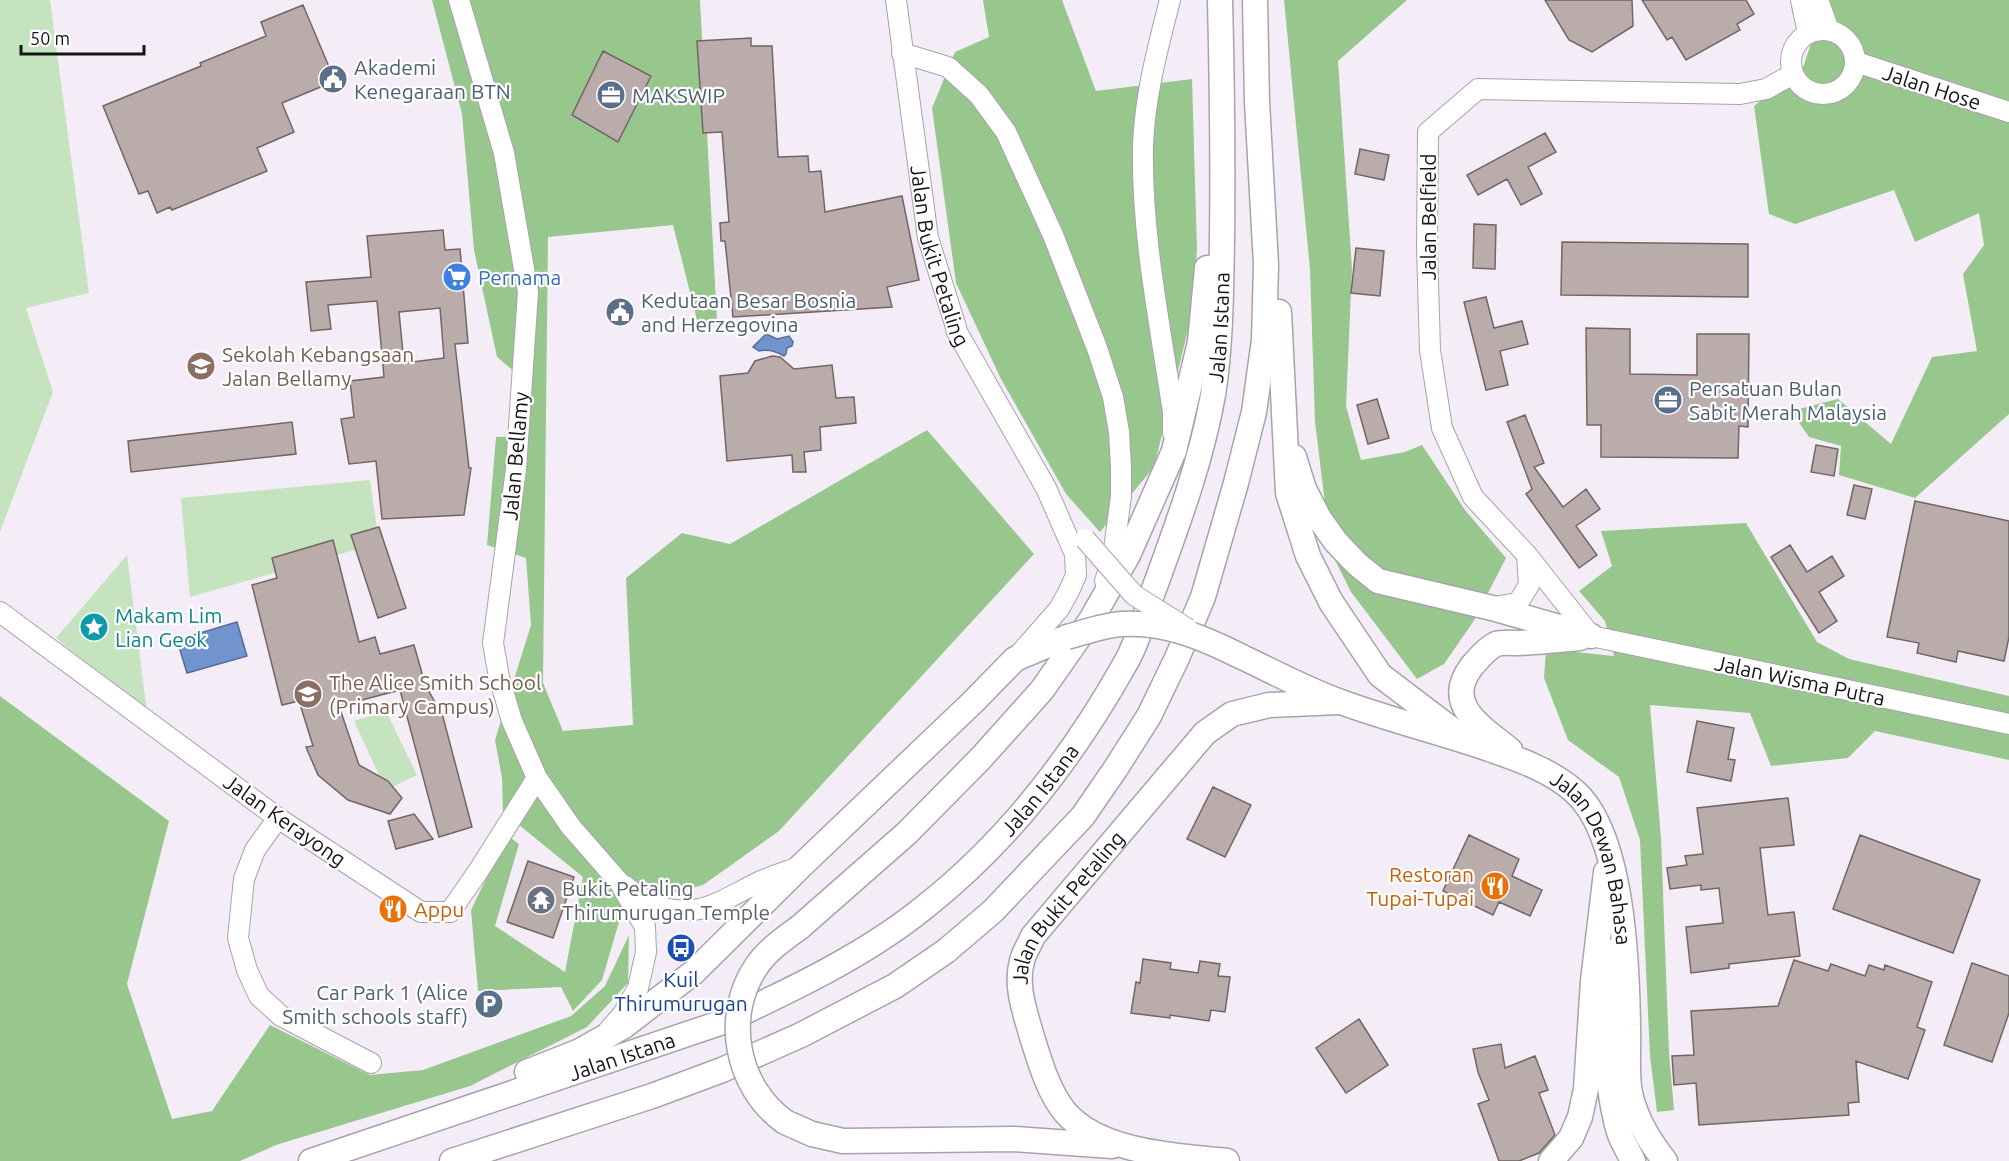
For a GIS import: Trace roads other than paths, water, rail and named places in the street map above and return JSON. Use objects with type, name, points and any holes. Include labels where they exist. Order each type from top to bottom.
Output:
[{"type":"main road","name":"Jalan Istana","points":[[311,1161],[723,1022],[784,993],[878,942],[926,907],[973,865],[1064,761],[1127,662],[1201,451],[1213,394],[1220,330],[1223,115],[1220,0]]},
{"type":"main road","points":[[453,1161],[652,1096],[722,1070],[801,1035],[895,986],[946,951],[993,911],[1083,816],[1149,716],[1203,597],[1254,412],[1264,340],[1266,265],[1255,0]]},
{"type":"main road","points":[[1141,1149],[1014,1139],[843,1141],[812,1134],[785,1122],[771,1112],[750,1080],[743,1063],[736,1026],[746,984],[757,965],[777,944],[800,927],[907,833],[981,758],[1042,690],[1090,620],[1128,555],[1174,451],[1200,342],[1223,115]]},
{"type":"main road","points":[[1261,170],[1277,284],[1288,493],[1308,556],[1331,602],[1380,675],[1469,742]]},
{"type":"main road","points":[[1285,428],[1304,489],[1319,518],[1336,542],[1357,564],[1378,581],[1492,608],[1591,636]]},
{"type":"main road","points":[[356,1145],[580,1051],[624,1026],[694,972],[1015,659],[1067,637],[1120,624],[1157,624],[1207,640],[1340,702]]},
{"type":"main road","points":[[1522,760],[1468,714],[1460,693],[1469,670],[1479,657],[1496,644],[1591,636]]},
{"type":"main road","name":"Jalan Dewan Bahasa","points":[[1340,702],[1522,760],[1554,776],[1574,790],[1588,804],[1609,852],[1619,904],[1628,985],[1630,1092],[1640,1120],[1654,1147],[1665,1161]]},
{"type":"main road","name":"Jalan Bukit Petaling","points":[[1227,1161],[1172,1156],[1104,1139],[1078,1124],[1065,1112],[1050,1088],[1026,1015],[1020,988],[1022,961],[1033,936],[1205,733],[1232,714],[1269,705],[1340,702]]},
{"type":"main road","points":[[1551,1161],[1570,1138],[1580,1117],[1586,1089],[1593,981],[1609,852]]},
{"type":"main road","points":[[1619,904],[1607,1033],[1611,1096],[1620,1134],[1633,1161]]},
{"type":"main road","points":[[1172,1156],[1197,1161]]},
{"type":"street","name":"Jalan Bellamy","points":[[459,0],[504,153],[528,292],[516,469],[493,643],[499,677],[512,721],[537,778],[571,827],[620,883],[645,927],[646,952],[638,988],[623,1014],[602,1038]]},
{"type":"street","name":"Jalan Bukit Petaling","points":[[896,0],[928,238],[957,332],[1046,488],[1075,554],[1076,575],[1059,609],[1015,659]]},
{"type":"street","points":[[1170,0],[1148,90],[1143,143],[1147,233],[1173,412],[1174,451]]},
{"type":"street","points":[[1801,0],[1808,33]]},
{"type":"street","points":[[1818,0],[1830,30]]},
{"type":"street","points":[[1816,30],[1830,30],[1843,36],[1850,44],[1856,62],[1854,73],[1849,83],[1840,90],[1830,94],[1808,91],[1799,84],[1793,74],[1792,56],[1800,39],[1808,33],[1816,30]]},
{"type":"street","points":[[902,53],[948,67],[979,95],[1006,132],[1053,235],[1113,397],[1119,432],[1121,496],[1113,557],[1090,620]]},
{"type":"street","name":"Jalan Hose","points":[[1856,62],[2009,112]]},
{"type":"street","name":"Jalan Belfield","points":[[1591,636],[1527,555],[1473,497],[1442,428],[1430,350],[1427,248],[1428,132],[1478,89],[1740,94],[1766,89],[1793,74]]},
{"type":"street","name":"Jalan Bukit Petaling","points":[[1046,488],[1085,540],[1134,595],[1207,640]]},
{"type":"street","points":[[1492,608],[1518,603],[1529,585],[1527,555]]},
{"type":"street","name":"Jalan Kerayong","points":[[0,612],[278,818],[421,912],[450,912],[537,778]]},
{"type":"street","name":"Jalan Wisma Putra","points":[[1591,636],[2009,724]]},
{"type":"street","points":[[278,818],[255,850],[244,879],[238,938],[247,970],[260,996],[281,1016],[371,1063]]},
{"type":"street","name":"Jalan Bellamy","points":[[620,883],[650,903],[693,911],[713,906],[761,882],[801,866]]},
{"type":"water","points":[[766,334],[777,339],[789,336],[793,342],[792,346],[787,348],[784,356],[772,351],[759,351],[753,347]]},
{"type":"water","points":[[237,622],[247,656],[187,673],[177,640]]},
{"type":"place","name":"Akademi Kenegaraan BTN","points":[[333,79]]},
{"type":"place","name":"MAKSWIP","points":[[611,95]]},
{"type":"place","name":"Pernama","points":[[457,277]]},
{"type":"place","name":"Kedutaan Besar Bosnia and Herzegovina","points":[[620,312]]},
{"type":"place","name":"Sekolah Kebangsaan Jalan Bellamy","points":[[201,366]]},
{"type":"place","name":"Persatuan Bulan Sabit Merah Malaysia","points":[[1668,400]]},
{"type":"place","name":"Makam Lim Lian Geok","points":[[94,627]]},
{"type":"place","name":"The Alice Smith School (Primary Campus)","points":[[308,694]]},
{"type":"place","name":"Restoran Tupai-Tupai","points":[[1495,886]]},
{"type":"place","name":"Bukit Petaling Thirumurugan Temple","points":[[541,900]]},
{"type":"place","name":"Appu","points":[[393,909]]},
{"type":"place","name":"Kuil Thirumurugan","points":[[681,948]]},
{"type":"place","name":"Car Park 1 (Alice Smith schools staff)","points":[[489,1004]]}]
